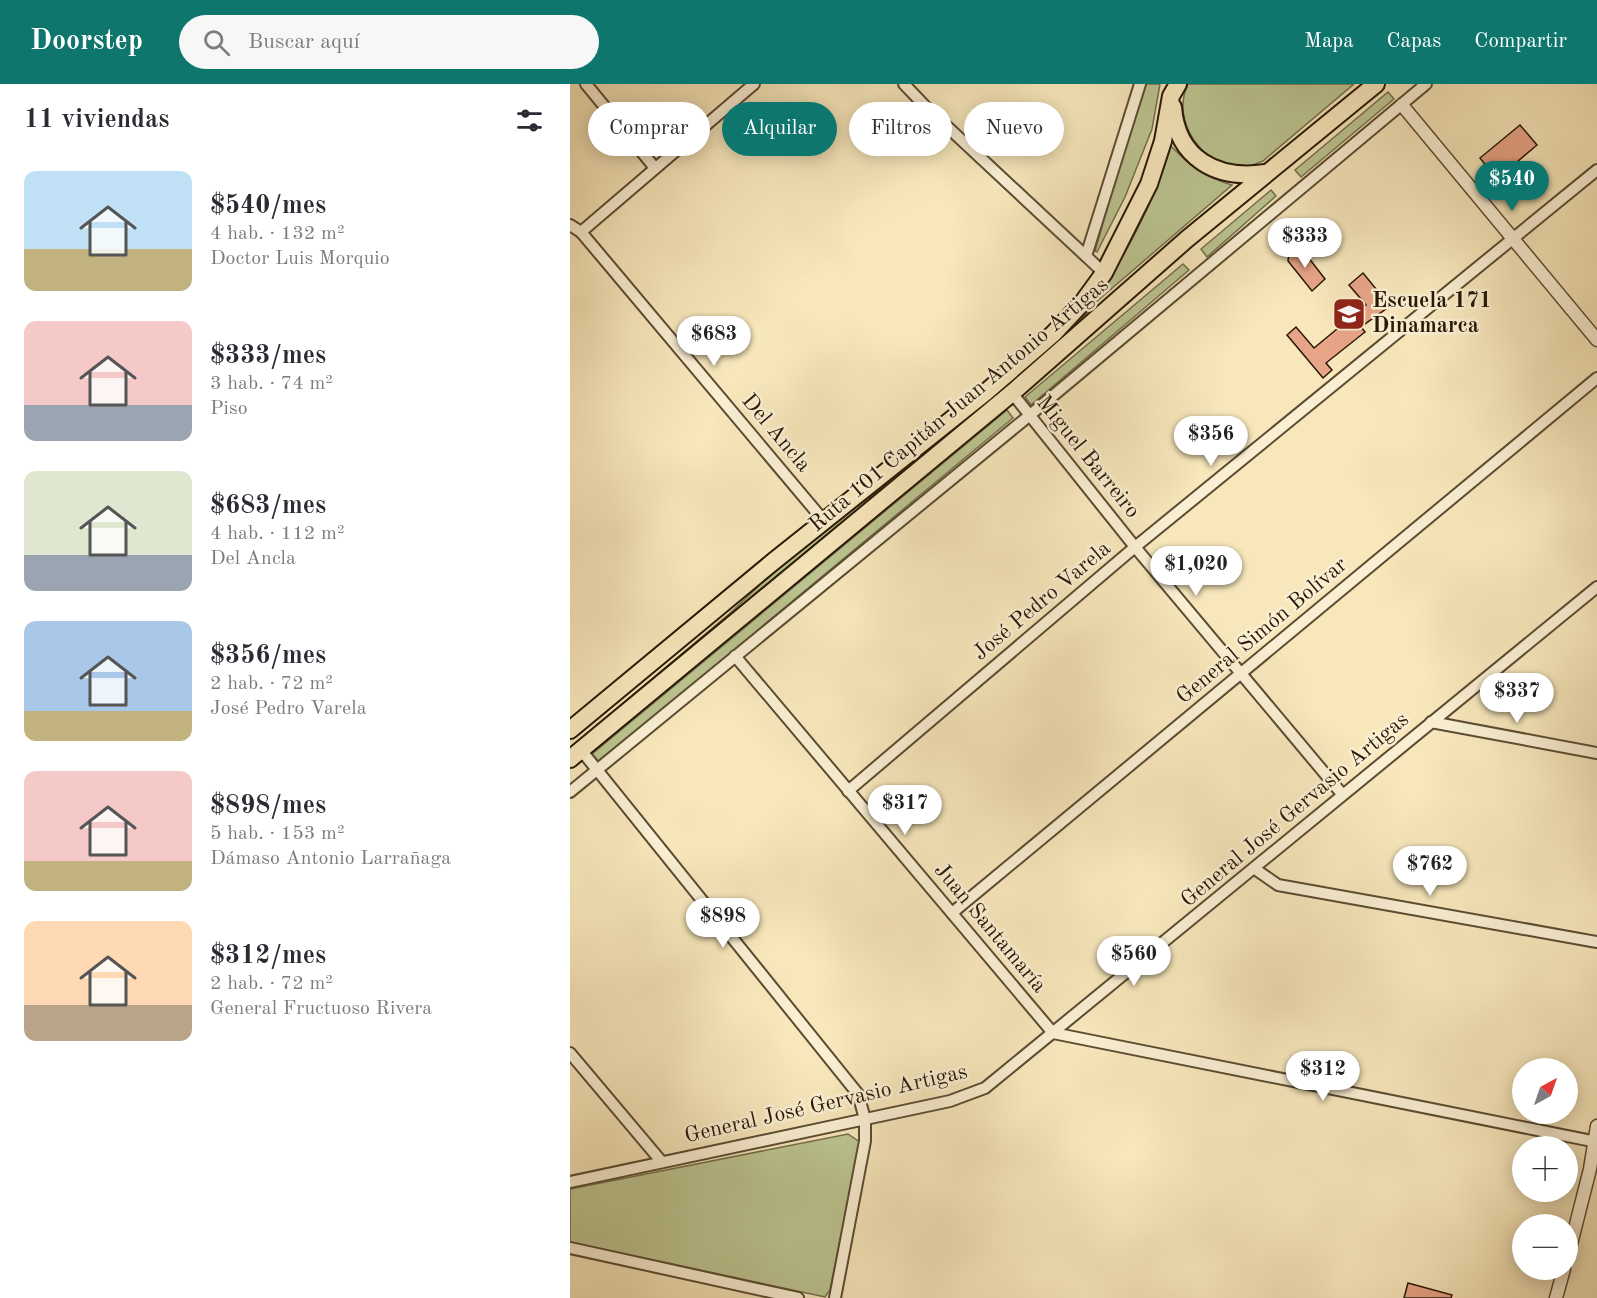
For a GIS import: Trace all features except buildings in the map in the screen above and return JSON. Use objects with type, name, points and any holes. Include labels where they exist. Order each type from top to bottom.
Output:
[{"type":"highway","name":"Ruta 101 Capitán Juan Antonio Artigas","points":[[576,754],[1012,393],[1266,173],[1376,84]]},
{"type":"highway","name":"Ruta 101 Capitán Juan Antonio Artigas","points":[[570,730],[824,521],[977,399],[1053,334],[1083,302],[1104,273],[1149,184],[1164,141],[1174,88]]},
{"type":"highway","points":[[1174,88],[1178,132],[1200,161],[1214,170],[1233,175],[1266,173]]},
{"type":"street","points":[[586,84],[655,168]]},
{"type":"street","points":[[581,232],[754,84]]},
{"type":"street","points":[[904,84],[1104,273]]},
{"type":"street","points":[[1086,256],[1140,84]]},
{"type":"street","points":[[570,792],[1030,415],[1426,84]]},
{"type":"street","points":[[1402,105],[1597,340]]},
{"type":"street","name":"José Pedro Varela","points":[[848,791],[1135,547],[1597,170]]},
{"type":"street","name":"Del Ancla","points":[[570,225],[581,232],[824,521]]},
{"type":"street","name":"General Simón Bolívar","points":[[952,913],[1597,378]]},
{"type":"street","name":"Miguel Barreiro","points":[[1012,393],[1135,547],[1342,794]]},
{"type":"street","name":"General José Gervasio Artigas","points":[[570,1182],[950,1101],[985,1088],[1597,587]]},
{"type":"street","name":"Juan Santamaría","points":[[735,656],[1053,1033]]},
{"type":"street","points":[[1431,722],[1597,753]]},
{"type":"street","points":[[576,754],[597,770],[858,1094],[865,1119],[865,1141],[835,1298]]},
{"type":"street","points":[[1255,869],[1278,885],[1597,942]]},
{"type":"street","points":[[1053,1033],[1596,1142]]},
{"type":"street","points":[[570,1053],[661,1161]]},
{"type":"street","points":[[1578,1215],[1596,1142],[1597,1126]]},
{"type":"street","points":[[570,1248],[798,1298]]},
{"type":"street","points":[[1556,1298],[1561,1280]]},
{"type":"green space","points":[[1143,84],[1160,84],[1152,129],[1125,197],[1097,252],[1095,251]]},
{"type":"green space","points":[[1188,84],[1354,84],[1263,161],[1245,167],[1230,166],[1216,160],[1194,140],[1183,113]]},
{"type":"green space","points":[[1388,92],[1394,99],[1301,177],[1295,170]]},
{"type":"green space","points":[[1171,146],[1199,170],[1214,179],[1232,185],[1088,309],[1113,272],[1136,231],[1156,189]]},
{"type":"green space","points":[[1271,190],[1276,196],[1207,257],[1201,249]]},
{"type":"green space","points":[[1183,264],[1189,270],[1031,405],[1025,397]]},
{"type":"green space","points":[[1086,310],[1088,312],[1038,362],[585,738],[584,736],[729,614],[800,547],[870,497],[1036,360]]},
{"type":"green space","points":[[1007,410],[1013,418],[599,762],[592,754]]},
{"type":"green space","points":[[848,1134],[860,1142],[830,1290],[825,1297],[570,1242],[570,1189]]},
{"type":"place","name":"Escuela 171 Dinamarca","points":[[1349,314]]}]
